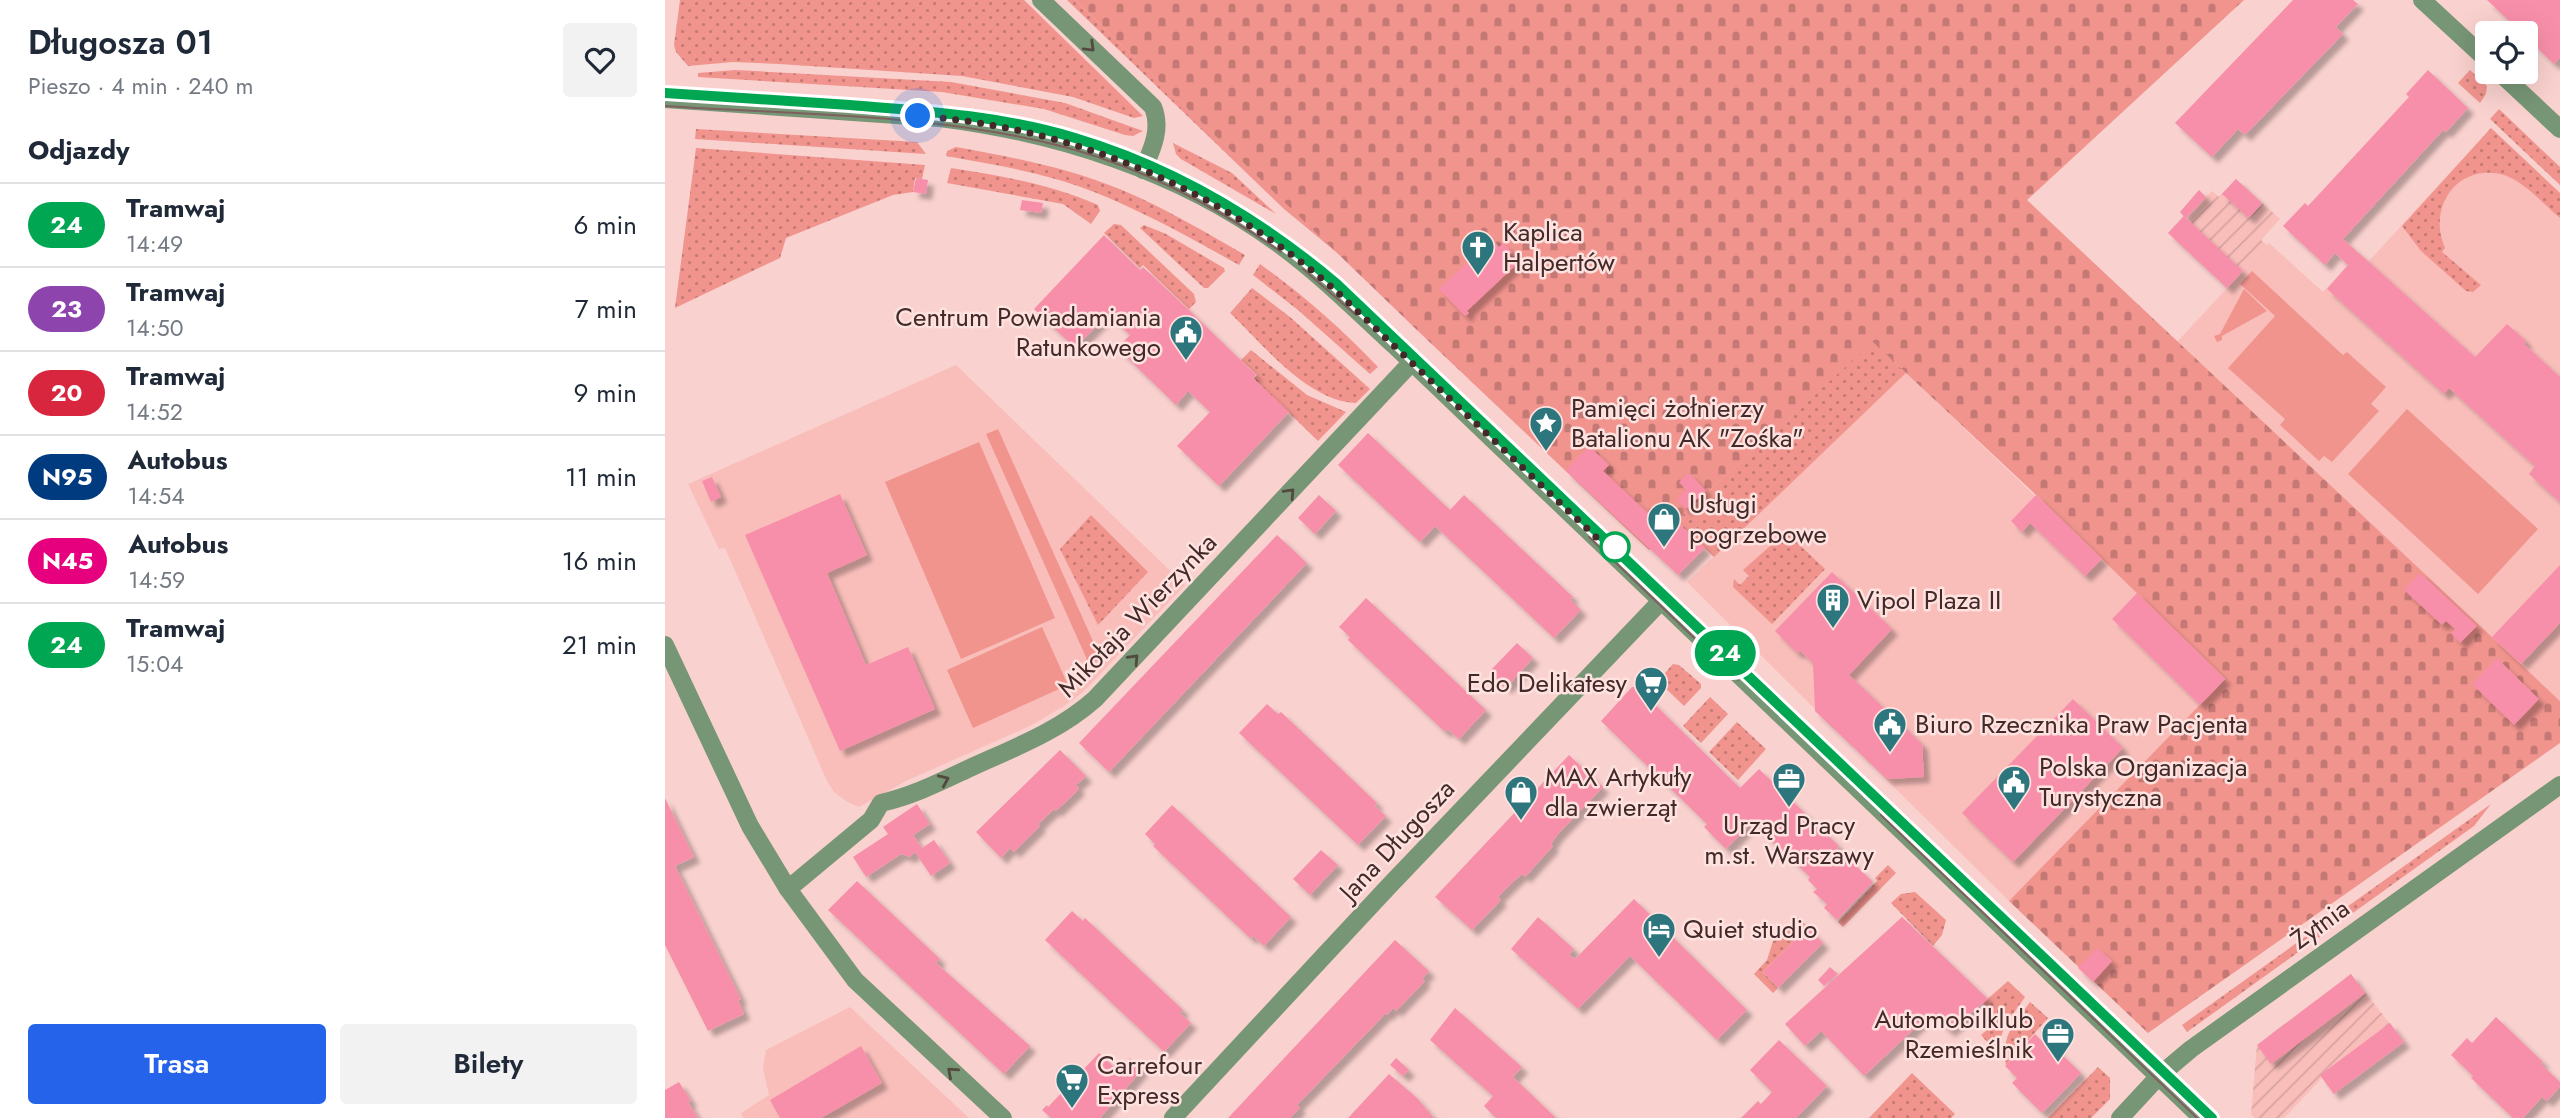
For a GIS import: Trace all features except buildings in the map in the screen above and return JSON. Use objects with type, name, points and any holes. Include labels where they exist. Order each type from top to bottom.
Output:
[{"type":"street","points":[[1041,0],[1153,107],[1158,119],[1158,130],[1143,170]]},
{"type":"street","points":[[2422,0],[2475,49]]},
{"type":"street","points":[[2513,84],[2558,122]]},
{"type":"street","points":[[665,99],[831,109],[979,123],[1087,149],[1143,170],[1196,193],[1275,241],[1319,276],[1412,362],[2202,1118]]},
{"type":"street","name":"Mikołaja Wierzynka","points":[[788,889],[871,820],[881,803],[908,797],[1051,732],[1077,715],[1412,362]]},
{"type":"street","name":"Jana Długosza","points":[[1173,1118],[1662,600]]},
{"type":"street","points":[[665,645],[669,668],[750,826],[788,889],[855,980],[1003,1118]]},
{"type":"street","name":"Żytnia","points":[[2120,1118],[2159,1076],[2218,1029],[2560,785]]},
{"type":"shaded area","points":[[2491,128],[2560,193],[2560,701],[2177,342],[2269,243],[2323,292],[2359,253],[2369,261]]},
{"type":"shaded area","points":[[2236,179],[2280,219],[2261,240],[2267,245],[2227,288],[2168,233],[2183,216],[2180,212],[2199,190],[2206,197],[2212,191],[2219,197]]},
{"type":"shaded area","points":[[956,365],[1185,585],[1083,692],[1064,706],[1032,725],[906,781],[859,807],[834,792],[827,781],[725,548],[719,549],[688,484]]},
{"type":"shaded area","points":[[1906,373],[2137,593],[2112,619],[2200,705],[2009,901],[1687,582]]},
{"type":"shaded area","points":[[2351,974],[2404,1042],[2334,1094],[2322,1078],[2284,1118],[2255,1118],[2251,1115],[2257,1045]]},
{"type":"shaded area","points":[[850,1007],[969,1118],[743,1118],[741,1113],[769,1095],[763,1069],[766,1050]]},
{"type":"green space","points":[[680,0],[1024,0],[1143,116],[1134,118],[1073,97],[962,76],[733,62],[688,66],[676,52],[674,45]]},
{"type":"green space","points":[[1067,0],[1075,0],[1341,256],[1284,209]]},
{"type":"green space","points":[[1075,0],[2244,0],[2027,200],[2560,701],[2560,743],[2148,1033],[2009,901],[2225,679],[2036,495],[1873,342],[1676,521],[1649,550]]},
{"type":"green space","points":[[735,70],[951,82],[1065,103],[1143,131],[1133,136],[1125,135],[1044,109],[942,92],[698,77],[698,73]]},
{"type":"green space","points":[[2470,70],[2475,75],[2475,84],[2487,86],[2486,94],[2480,103],[2458,83]]},
{"type":"green space","points":[[2499,109],[2560,167],[2560,185],[2490,119]]},
{"type":"green space","points":[[2491,128],[2560,193],[2560,218],[2526,188],[2504,175],[2472,175],[2460,182],[2443,204],[2440,233],[2445,248],[2442,252],[2481,285],[2473,292],[2466,291],[2421,251],[2402,226]]},
{"type":"green space","points":[[696,129],[917,142],[926,154],[695,139]]},
{"type":"green space","points":[[1173,143],[1232,173],[1276,214],[1181,159],[1176,154]]},
{"type":"green space","points":[[956,147],[1040,164],[1102,182],[1169,212],[1245,255],[1239,265],[1140,212],[1078,186],[1029,172],[946,156],[947,151]]},
{"type":"green space","points":[[696,148],[925,165],[922,179],[915,178],[913,192],[893,195],[786,238],[780,258],[675,308]]},
{"type":"green space","points":[[951,168],[1044,186],[1098,205],[1100,211],[1091,224],[1063,204],[947,183]]},
{"type":"green space","points":[[1114,224],[1121,225],[1194,294],[1196,302],[1189,309],[1143,265],[1140,268],[1104,233]]},
{"type":"green space","points":[[1144,225],[1166,234],[1225,271],[1208,288],[1204,288],[1140,228]]},
{"type":"green space","points":[[1260,264],[1321,312],[1378,367],[1370,374],[1298,310],[1253,275]]},
{"type":"green space","points":[[2252,271],[2343,355],[2347,352],[2386,387],[2371,404],[2379,411],[2332,462],[2324,456],[2319,461],[2280,425],[2285,419],[2228,368],[2275,316],[2240,284]]},
{"type":"green space","points":[[1252,288],[1290,317],[1370,389],[1356,403],[1338,400],[1303,382],[1287,369],[1230,313]]},
{"type":"green space","points":[[2244,289],[2267,311],[2222,336],[2222,340],[2217,342],[2214,336],[2220,334]]},
{"type":"green space","points":[[1873,341],[1906,373],[1714,557],[1676,521]]},
{"type":"green space","points":[[1251,350],[1307,395],[1346,412],[1318,441],[1254,379],[1257,375],[1241,360]]},
{"type":"green space","points":[[2407,409],[2538,529],[2478,594],[2348,474]]},
{"type":"green space","points":[[998,429],[1101,659],[1089,664],[986,434]]},
{"type":"green space","points":[[979,442],[1055,618],[961,659],[885,482]]},
{"type":"green space","points":[[1091,515],[1148,572],[1098,625],[1060,549]]},
{"type":"green space","points":[[1786,532],[1825,569],[1772,624],[1733,587],[1734,579],[1740,585],[1749,576],[1743,570]]},
{"type":"green space","points":[[1042,627],[1068,685],[973,728],[947,670]]},
{"type":"green space","points":[[1673,664],[1679,665],[1701,684],[1701,688],[1684,706],[1658,681]]},
{"type":"green space","points":[[1710,697],[1728,714],[1701,743],[1683,726]]},
{"type":"green space","points":[[1737,722],[1766,749],[1738,780],[1709,752]]},
{"type":"green space","points":[[2491,804],[2474,826],[2187,1032],[2182,1025]]},
{"type":"green space","points":[[1888,865],[1896,873],[1843,927],[1838,922],[1877,881],[1875,878]]},
{"type":"green space","points":[[1915,892],[1946,920],[1942,935],[1933,946],[1891,903],[1901,894]]},
{"type":"green space","points":[[1798,917],[1808,927],[1763,972],[1778,988],[1773,993],[1754,974],[1767,960],[1773,941]]},
{"type":"green space","points":[[2008,981],[2025,997],[2006,1024],[1995,1051],[1981,1035],[1997,1021],[1983,1003]]},
{"type":"green space","points":[[2030,1002],[2048,1018],[2006,1065],[2007,1037]]},
{"type":"green space","points":[[2098,1067],[2110,1078],[2110,1099],[2091,1118],[2048,1118]]},
{"type":"green space","points":[[1912,1073],[1955,1114],[1951,1118],[1869,1118]]},
{"type":"tram line","points":[[665,93],[929,112],[1046,130],[1146,163],[1246,217],[1308,260],[1337,284],[2212,1118]]},
{"type":"tram line","name":"24","points":[[665,93],[950,113],[1011,123],[1078,139],[1146,165],[1196,187],[1258,224],[1337,284],[2212,1118]]},
{"type":"tram line","points":[[665,106],[870,117],[972,128],[1022,137],[1072,149],[1154,179],[1232,220],[1281,252]]},
{"type":"tram line","points":[[1303,269],[1356,315]]},
{"type":"tram line","points":[[1589,537],[1738,680]]},
{"type":"tram line","points":[[1881,815],[2197,1118]]},
{"type":"place","name":"Kaplica Halpertów","points":[[1478,277]]},
{"type":"place","name":"Centrum Powiadamiania Ratunkowego","points":[[1186,362]]},
{"type":"place","name":"Pamięci żołnierzy Batalionu AK \"Zośka\"","points":[[1546,453]]},
{"type":"place","name":"Usługi pogrzebowe","points":[[1664,549]]},
{"type":"place","name":"Vipol Plaza II","points":[[1833,630]]},
{"type":"place","name":"Edo Delikatesy","points":[[1651,713]]},
{"type":"place","name":"Biuro Rzecznika Praw Pacjenta","points":[[1890,754]]},
{"type":"place","name":"Urząd Pracy m.st. Warszawy","points":[[1789,809]]},
{"type":"place","name":"Polska Organizacja Turystyczna","points":[[2014,812]]},
{"type":"place","name":"MAX Artykuły dla zwierząt","points":[[1521,822]]},
{"type":"place","name":"Quiet studio","points":[[1659,959]]},
{"type":"place","name":"Automobilklub Rzemieślnik","points":[[2058,1064]]},
{"type":"place","name":"Carrefour Express","points":[[1072,1110]]},
{"type":"route","points":[[918,116],[979,123],[1087,149],[1196,193],[1242,219],[1288,251],[1335,290],[1616,556],[1615,547]]}]
